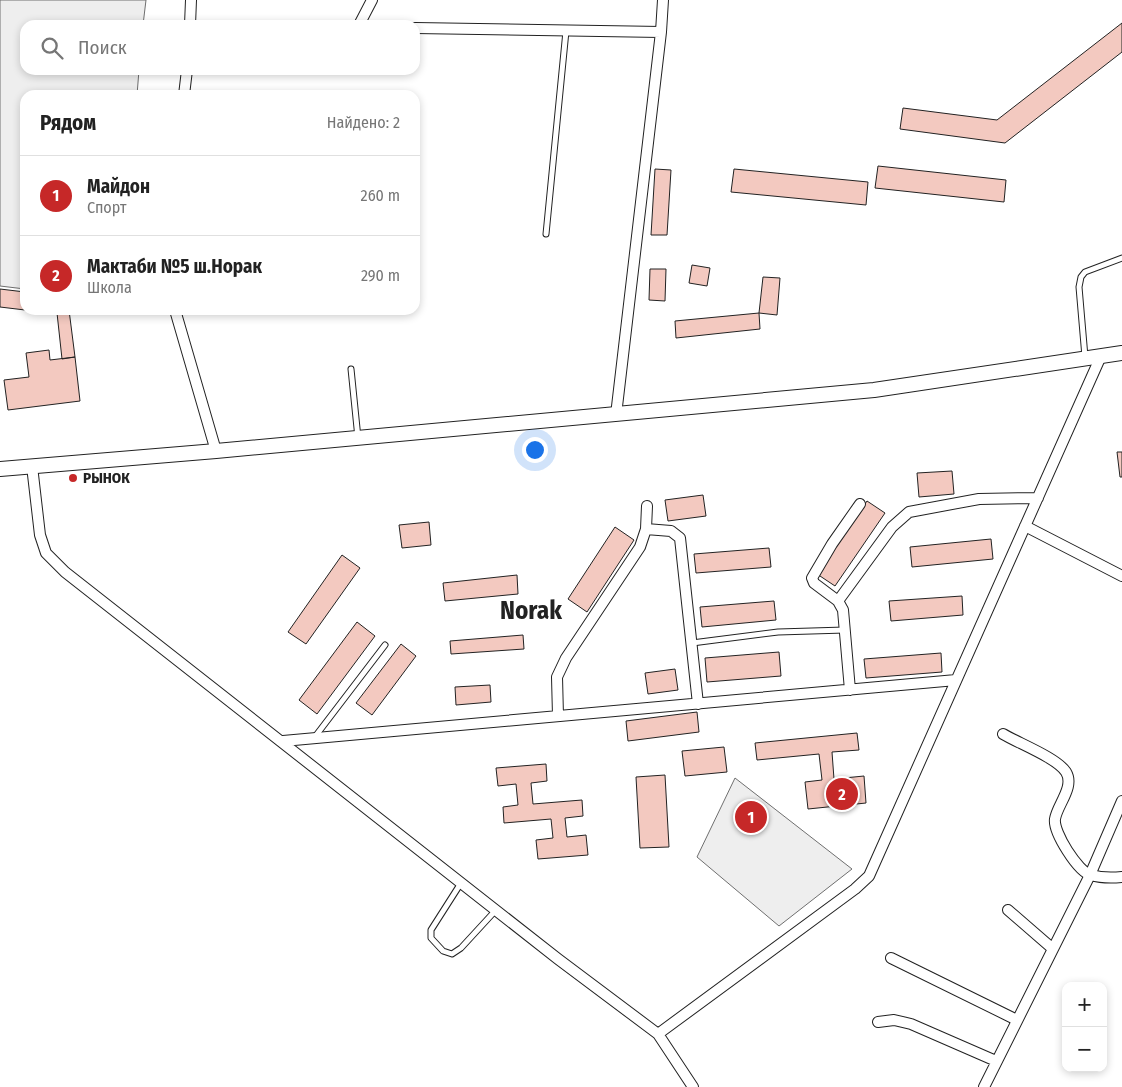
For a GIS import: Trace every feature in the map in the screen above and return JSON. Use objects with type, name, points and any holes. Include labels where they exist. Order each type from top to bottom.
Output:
[{"type":"main road","points":[[0,469],[216,451],[874,390],[1122,353]]},
{"type":"street","points":[[190,20],[191,0]]},
{"type":"street","points":[[362,20],[372,0]]},
{"type":"street","points":[[616,414],[661,32],[663,0]]},
{"type":"street","points":[[420,28],[661,32]]},
{"type":"street","points":[[184,90],[186,75]]},
{"type":"street","points":[[176,315],[216,451]]},
{"type":"street","points":[[658,1034],[855,889],[869,876],[1101,356]]},
{"type":"street","points":[[32,466],[40,536],[46,553],[65,572],[283,741],[496,910],[658,1034],[693,1087]]},
{"type":"street","points":[[838,601],[892,527],[909,512],[979,499],[1038,498]]},
{"type":"street","points":[[850,690],[843,610],[838,601],[814,584],[812,578],[832,544],[860,504]]},
{"type":"street","points":[[558,716],[558,677],[566,658],[640,547],[646,529],[647,506]]},
{"type":"street","points":[[1025,526],[1122,576]]},
{"type":"street","points":[[646,529],[671,531],[680,538],[698,704]]},
{"type":"street","points":[[283,741],[956,680]]},
{"type":"street","points":[[1003,734],[1056,763],[1065,772],[1068,780],[1054,822],[1056,830],[1075,863],[1090,875],[1122,877]]},
{"type":"street","points":[[984,1087],[1090,875],[1122,801]]},
{"type":"street","points":[[1008,910],[1052,949]]},
{"type":"street","points":[[891,958],[1017,1020]]},
{"type":"street","points":[[878,1022],[894,1020],[911,1024],[996,1061]]},
{"type":"lane","points":[[546,234],[566,30]]},
{"type":"lane","points":[[1085,358],[1079,286],[1081,277],[1084,272],[1122,258]]},
{"type":"lane","points":[[351,369],[358,438]]},
{"type":"lane","points":[[691,643],[778,632],[845,630]]},
{"type":"lane","points":[[313,738],[385,645]]},
{"type":"lane","points":[[462,883],[431,930],[431,938],[443,951],[452,954],[461,948],[496,910]]},
{"type":"shaded area","points":[[0,0],[146,0],[144,20],[20,20],[20,75],[139,75],[137,90],[20,90],[20,288],[0,286]]},
{"type":"shaded area","points":[[735,778],[852,869],[779,926],[697,857]]},
{"type":"building","points":[[1122,23],[1122,52],[1005,143],[900,129],[903,108],[997,120]]},
{"type":"building","points":[[878,166],[1006,180],[1004,202],[875,188]]},
{"type":"building","points":[[655,169],[671,170],[667,235],[651,235]]},
{"type":"building","points":[[734,169],[868,182],[866,205],[731,192]]},
{"type":"building","points":[[692,265],[710,268],[707,286],[689,283]]},
{"type":"building","points":[[650,269],[666,269],[665,301],[649,300]]},
{"type":"building","points":[[763,277],[780,278],[777,315],[759,313]]},
{"type":"building","points":[[0,289],[20,291],[20,309],[0,307]]},
{"type":"building","points":[[759,313],[760,329],[676,338],[675,321]]},
{"type":"building","points":[[57,315],[70,315],[75,357],[62,359]]},
{"type":"building","points":[[49,350],[50,360],[75,357],[80,401],[8,410],[4,380],[29,377],[26,353]]},
{"type":"building","points":[[1117,452],[1122,452],[1122,477],[1120,477]]},
{"type":"building","points":[[952,471],[954,494],[919,497],[917,473]]},
{"type":"building","points":[[703,495],[706,516],[668,521],[665,500]]},
{"type":"building","points":[[867,501],[885,513],[835,586],[817,574]]},
{"type":"building","points":[[429,522],[431,545],[402,548],[399,525]]},
{"type":"building","points":[[615,527],[634,540],[587,612],[568,599]]},
{"type":"building","points":[[991,539],[993,559],[912,567],[910,547]]},
{"type":"building","points":[[769,548],[771,567],[696,573],[694,554]]},
{"type":"building","points":[[342,555],[360,568],[306,644],[288,632]]},
{"type":"building","points":[[517,575],[518,594],[445,601],[443,583]]},
{"type":"building","points":[[962,596],[963,615],[891,621],[889,601]]},
{"type":"building","points":[[774,601],[776,620],[702,627],[700,607]]},
{"type":"building","points":[[357,622],[375,636],[317,714],[299,700]]},
{"type":"building","points":[[523,635],[524,649],[451,654],[450,641]]},
{"type":"building","points":[[401,644],[416,656],[372,715],[356,703]]},
{"type":"building","points":[[779,652],[781,676],[707,682],[705,658]]},
{"type":"building","points":[[941,653],[942,672],[866,678],[864,659]]},
{"type":"building","points":[[675,669],[678,690],[648,694],[645,673]]},
{"type":"building","points":[[490,685],[491,702],[456,705],[455,687]]},
{"type":"building","points":[[697,712],[699,732],[628,741],[626,721]]},
{"type":"building","points":[[857,733],[859,750],[832,752],[834,779],[864,776],[866,803],[808,809],[805,782],[822,780],[819,754],[757,760],[755,743]]},
{"type":"building","points":[[724,747],[727,772],[685,776],[682,751]]},
{"type":"building","points":[[546,764],[547,781],[531,783],[533,804],[582,800],[583,816],[565,818],[567,837],[586,835],[588,855],[538,859],[536,840],[553,838],[551,819],[504,823],[503,807],[518,805],[516,784],[498,786],[496,768]]},
{"type":"building","points":[[665,775],[669,847],[640,848],[636,777]]},
{"type":"place","name":"РЫНОК","points":[[73,478]]},
{"type":"place","name":"Мактаби №5 ш.Норак","points":[[842,794]]},
{"type":"place","name":"Майдон","points":[[751,817]]},
{"type":"district","name":"Norak","points":[[531,610]]}]
